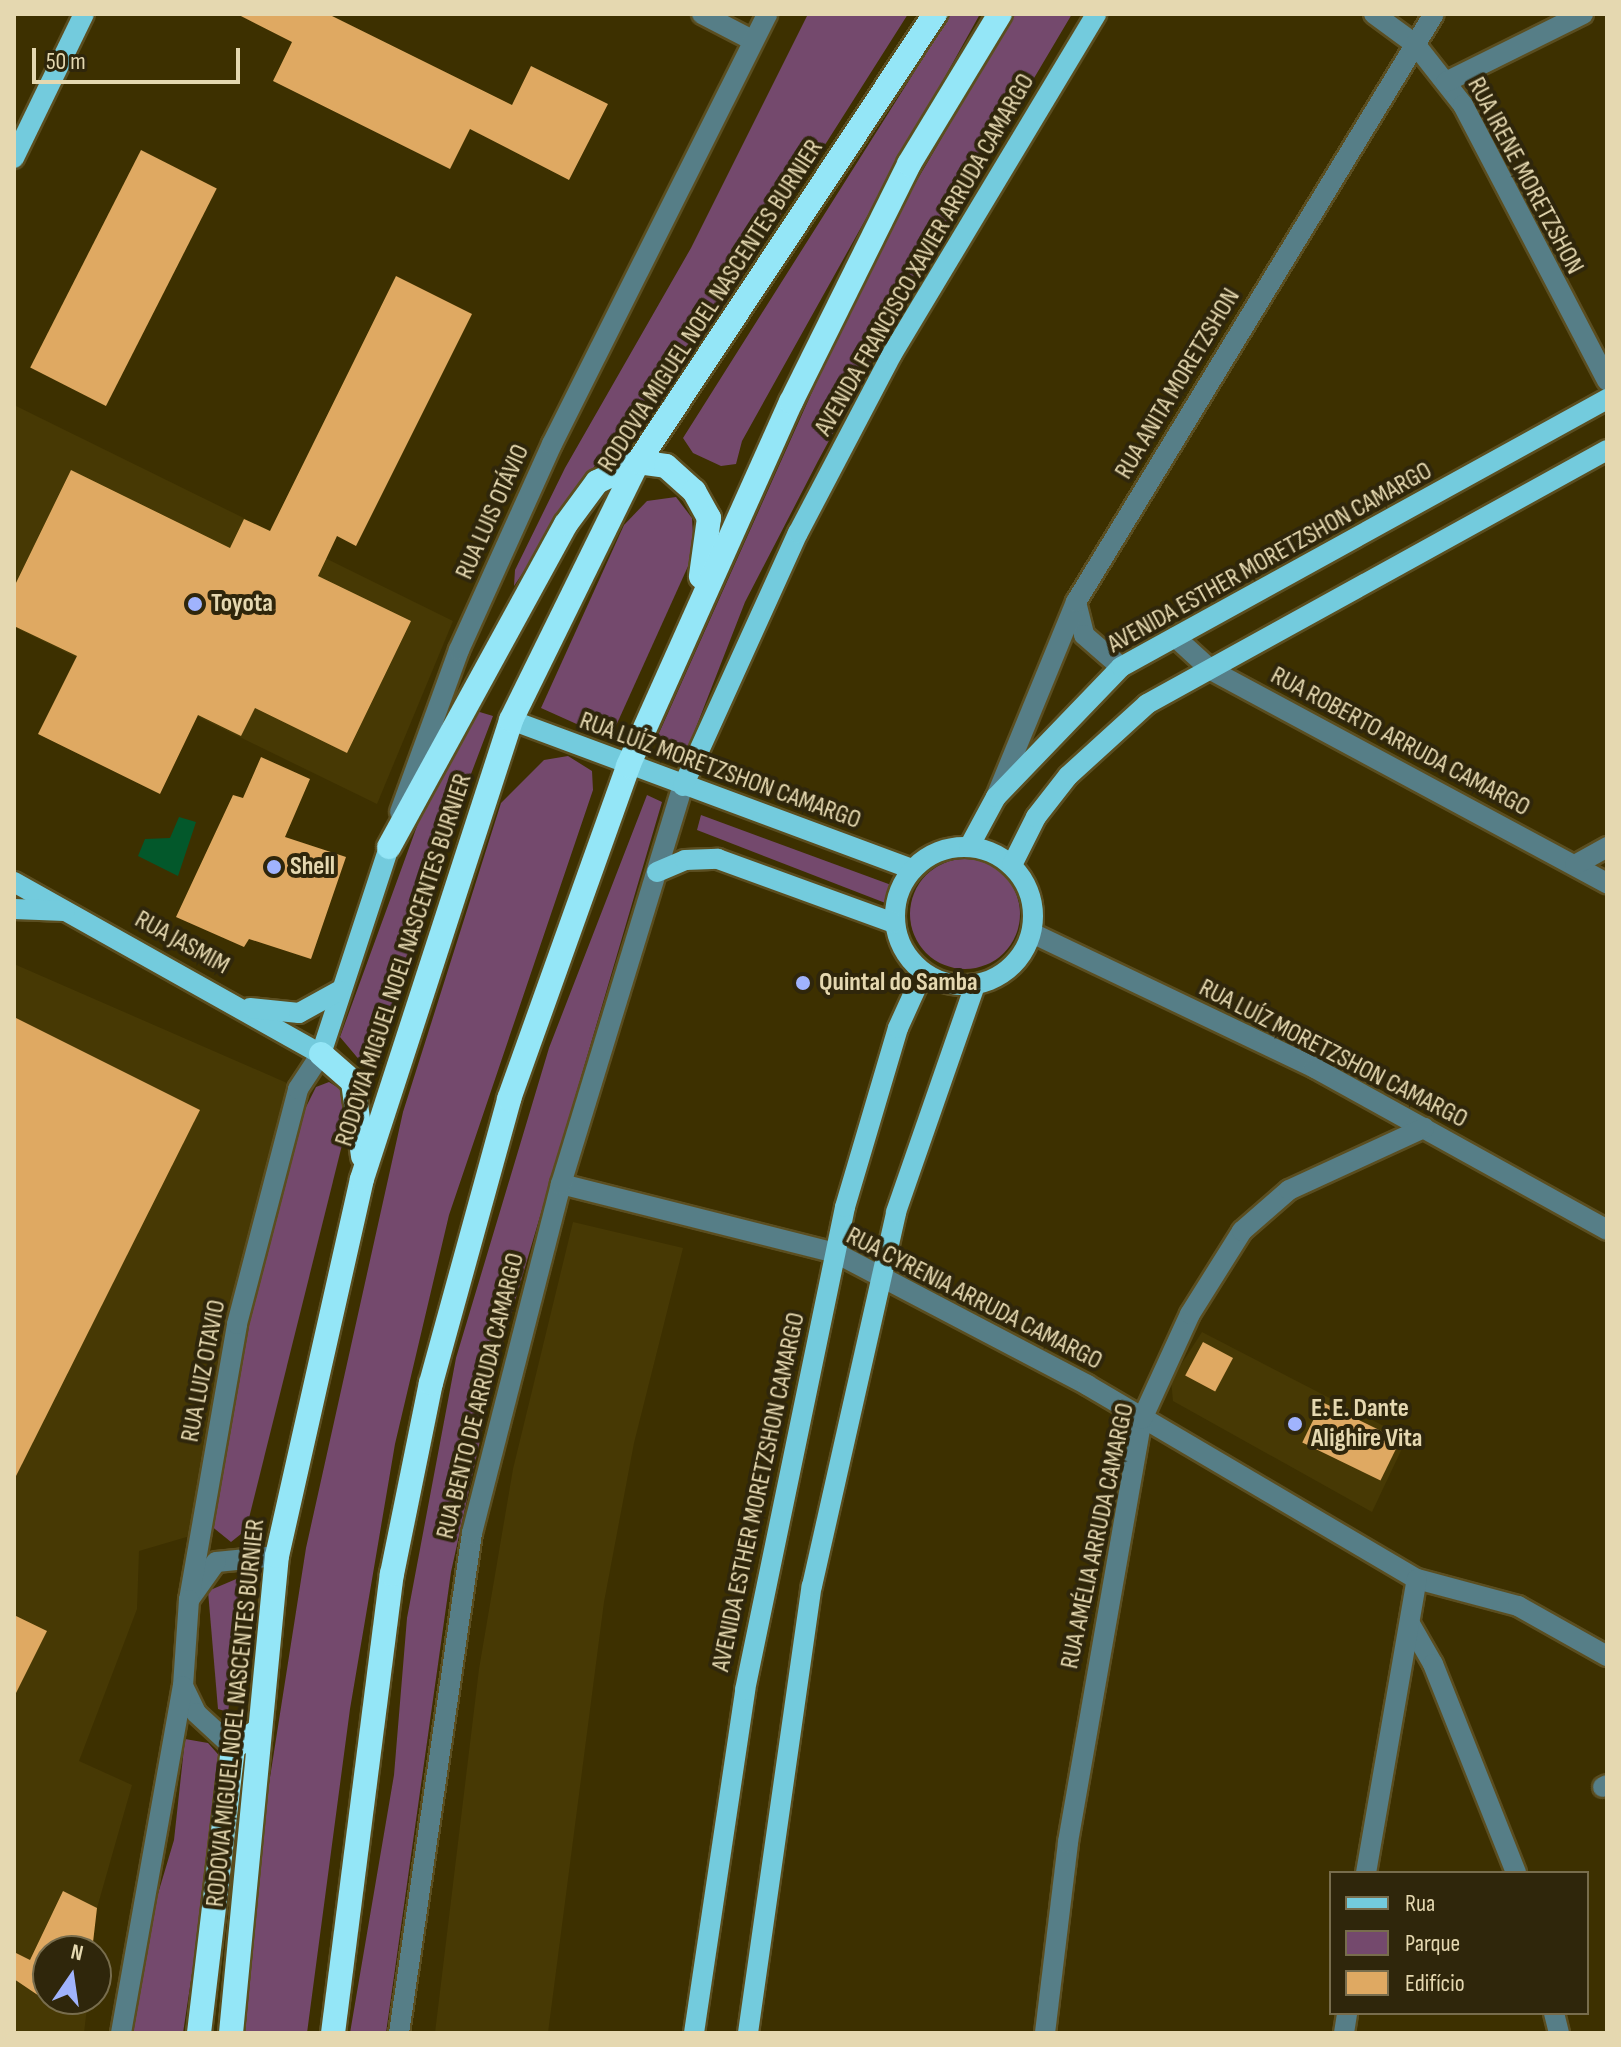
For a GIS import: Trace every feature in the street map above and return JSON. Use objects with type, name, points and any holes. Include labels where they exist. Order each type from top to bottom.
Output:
[{"type":"highway","name":"RODOVIA MIGUEL NOEL NASCENTES BURNIER","points":[[231,2033],[257,1732],[277,1556],[362,1179],[511,720],[638,462],[935,14]]},
{"type":"highway","points":[[333,2033],[392,1574],[431,1383],[509,1099],[628,766],[670,672],[848,281],[909,164],[1000,14]]},
{"type":"highway","points":[[389,847],[566,524],[597,482],[638,462],[666,466],[694,491],[709,518],[707,550],[670,672]]},
{"type":"highway","points":[[321,1054],[353,1082],[361,1109],[362,1179]]},
{"type":"highway","points":[[199,2033],[233,1747],[257,1732]]},
{"type":"main road","points":[[14,158],[84,14]]},
{"type":"main road","name":"AVENIDA FRANCISCO XAVIER ARRUDA CAMARGO","points":[[683,786],[798,533],[892,354],[1096,14]]},
{"type":"main road","name":"AVENIDA ESTHER MORETZSHON CAMARGO","points":[[969,847],[996,797],[1121,667],[1607,399]]},
{"type":"main road","points":[[1012,865],[1036,817],[1068,776],[1147,704],[1607,450]]},
{"type":"main road","name":"RUA LUÍZ MORETZSHON CAMARGO","points":[[511,720],[912,869]]},
{"type":"main road","name":"RUA LUIS OTÁVIO","points":[[321,1054],[339,991],[389,847]]},
{"type":"main road","points":[[969,847],[1012,865],[1027,885],[1032,933],[1011,968],[975,985],[923,973],[909,959],[894,923],[897,894],[912,869],[948,848],[969,847]]},
{"type":"main road","points":[[657,872],[685,860],[718,859],[894,923]]},
{"type":"main road","name":"RUA JASMIM","points":[[14,882],[243,1007],[321,1054]]},
{"type":"main road","points":[[14,909],[69,911]]},
{"type":"main road","name":"AVENIDA ESTHER MORETZSHON CAMARGO","points":[[694,2033],[745,1690],[836,1253],[898,1028],[923,973]]},
{"type":"main road","points":[[748,2033],[809,1600],[880,1274],[939,1075],[975,985]]},
{"type":"main road","points":[[243,1007],[299,1013],[339,991]]},
{"type":"street","points":[[702,14],[752,40]]},
{"type":"street","name":"RUA LUIS OTÁVIO","points":[[389,847],[459,650],[552,444],[767,14]]},
{"type":"street","name":"RUA IRENE MORETZSHON","points":[[1374,14],[1415,44],[1446,82],[1607,381]]},
{"type":"street","name":"RUA ANITA MORETZSHON","points":[[996,797],[1076,602],[1434,14]]},
{"type":"street","points":[[1446,82],[1583,14]]},
{"type":"street","points":[[1076,602],[1084,635],[1121,667]]},
{"type":"street","name":"RUA ROBERTO ARRUDA CAMARGO","points":[[1175,637],[1211,670],[1607,883]]},
{"type":"street","name":"RUA BENTO DE ARRUDA CAMARGO","points":[[399,2033],[472,1533],[561,1184],[683,786]]},
{"type":"street","points":[[1575,865],[1607,847]]},
{"type":"street","name":"RUA LUÍZ MORETZSHON CAMARGO","points":[[1032,933],[1315,1068],[1607,1230]]},
{"type":"street","name":"RUA LUIZ OTAVIO","points":[[121,2033],[183,1686],[189,1600],[237,1324],[298,1089],[321,1054]]},
{"type":"street","name":"RUA AMÉLIA ARRUDA CAMARGO","points":[[1045,2033],[1070,1827],[1142,1419],[1190,1314],[1242,1231],[1289,1190],[1424,1128]]},
{"type":"street","name":"RUA CYRENIA ARRUDA CAMARGO","points":[[561,1184],[836,1253],[880,1274],[1142,1419],[1417,1579],[1518,1606],[1607,1656]]},
{"type":"street","points":[[189,1600],[216,1562],[277,1556]]},
{"type":"street","points":[[1366,1871],[1417,1579]]},
{"type":"street","points":[[1410,1624],[1433,1664],[1515,1871]]},
{"type":"street","points":[[183,1686],[196,1713],[233,1747]]},
{"type":"shaded area","name":"Toyota","points":[[14,405],[453,621],[377,804],[14,627]]},
{"type":"shaded area","points":[[179,817],[196,822],[178,876],[138,856],[145,839],[170,838]]},
{"type":"shaded area","points":[[14,964],[287,1083],[233,1296],[190,1536],[139,1551],[137,1609],[79,1761],[132,1785],[97,1908],[94,1935],[32,1935],[32,2015],[86,2015],[84,2033],[14,2033]]},
{"type":"shaded area","points":[[573,1222],[683,1248],[634,1443],[604,1602],[548,2033],[435,2033],[479,1669],[513,1469]]},
{"type":"shaded area","name":"E. E. Dante Alighire Vita","points":[[1202,1332],[1407,1438],[1372,1512],[1173,1401],[1171,1380]]},
{"type":"green space","points":[[808,14],[908,14],[743,274],[600,458],[514,586],[515,570],[565,468],[691,248]]},
{"type":"green space","points":[[951,14],[980,14],[742,441],[736,464],[721,466],[693,453],[683,438]]},
{"type":"green space","points":[[1014,14],[1072,14],[927,259],[818,461],[745,602],[686,753],[655,742],[874,254]]},
{"type":"green space","points":[[676,497],[692,518],[694,553],[610,739],[541,708],[624,525],[647,501]]},
{"type":"green space","points":[[473,710],[493,716],[424,898],[372,1075],[340,1037],[424,807]]},
{"type":"green space","points":[[568,756],[592,771],[593,790],[449,1215],[395,1444],[350,1709],[307,2033],[245,2033],[266,1803],[306,1548],[403,1112],[501,803],[544,760]]},
{"type":"green space","points":[[647,795],[662,802],[498,1359],[451,1572],[386,2033],[350,2033],[394,1775],[407,1618],[456,1358],[549,1048]]},
{"type":"green space","points":[[701,815],[894,886],[888,904],[697,830]]},
{"type":"green space","points":[[965,859],[986,863],[1004,875],[1016,893],[1020,914],[1016,935],[1004,953],[986,965],[965,969],[944,965],[926,953],[914,935],[910,914],[914,893],[926,875],[944,863]]},
{"type":"green space","points":[[329,1082],[345,1092],[348,1121],[246,1530],[231,1542],[210,1525],[245,1331],[295,1129],[316,1087]]},
{"type":"green space","points":[[241,1577],[242,1609],[228,1712],[218,1709],[208,1591]]},
{"type":"green space","points":[[185,1739],[208,1743],[224,1761],[183,2033],[132,2033],[146,1934],[174,1840]]},
{"type":"building","points":[[237,14],[328,14],[512,105],[531,66],[608,104],[569,180],[470,129],[450,169],[273,81],[292,42]]},
{"type":"building","points":[[141,150],[217,189],[106,406],[30,367]]},
{"type":"building","name":"Toyota","points":[[396,276],[472,314],[356,546],[337,536],[318,576],[411,621],[347,753],[255,708],[241,736],[198,715],[160,794],[38,734],[77,656],[14,626],[14,587],[71,470],[230,548],[244,519],[270,531]]},
{"type":"building","points":[[261,757],[310,779],[285,837],[346,857],[311,959],[249,939],[244,947],[176,917],[233,795],[243,798]]},
{"type":"building","points":[[14,1017],[200,1110],[14,1480]]},
{"type":"building","points":[[1203,1342],[1233,1358],[1215,1392],[1185,1376]]},
{"type":"building","points":[[1322,1402],[1400,1440],[1380,1481],[1302,1442]]},
{"type":"building","points":[[14,1615],[47,1631],[14,1697]]},
{"type":"building","points":[[63,1891],[97,1908],[94,1935],[42,1935]]},
{"type":"building","points":[[14,1952],[30,1960],[32,1956],[32,1991],[14,1979]]},
{"type":"place","name":"Toyota","points":[[195,604]]},
{"type":"place","name":"Shell","points":[[274,867]]},
{"type":"place","name":"Quintal do Samba","points":[[803,983]]},
{"type":"place","name":"E. E. Dante Alighire Vita","points":[[1295,1424]]}]
